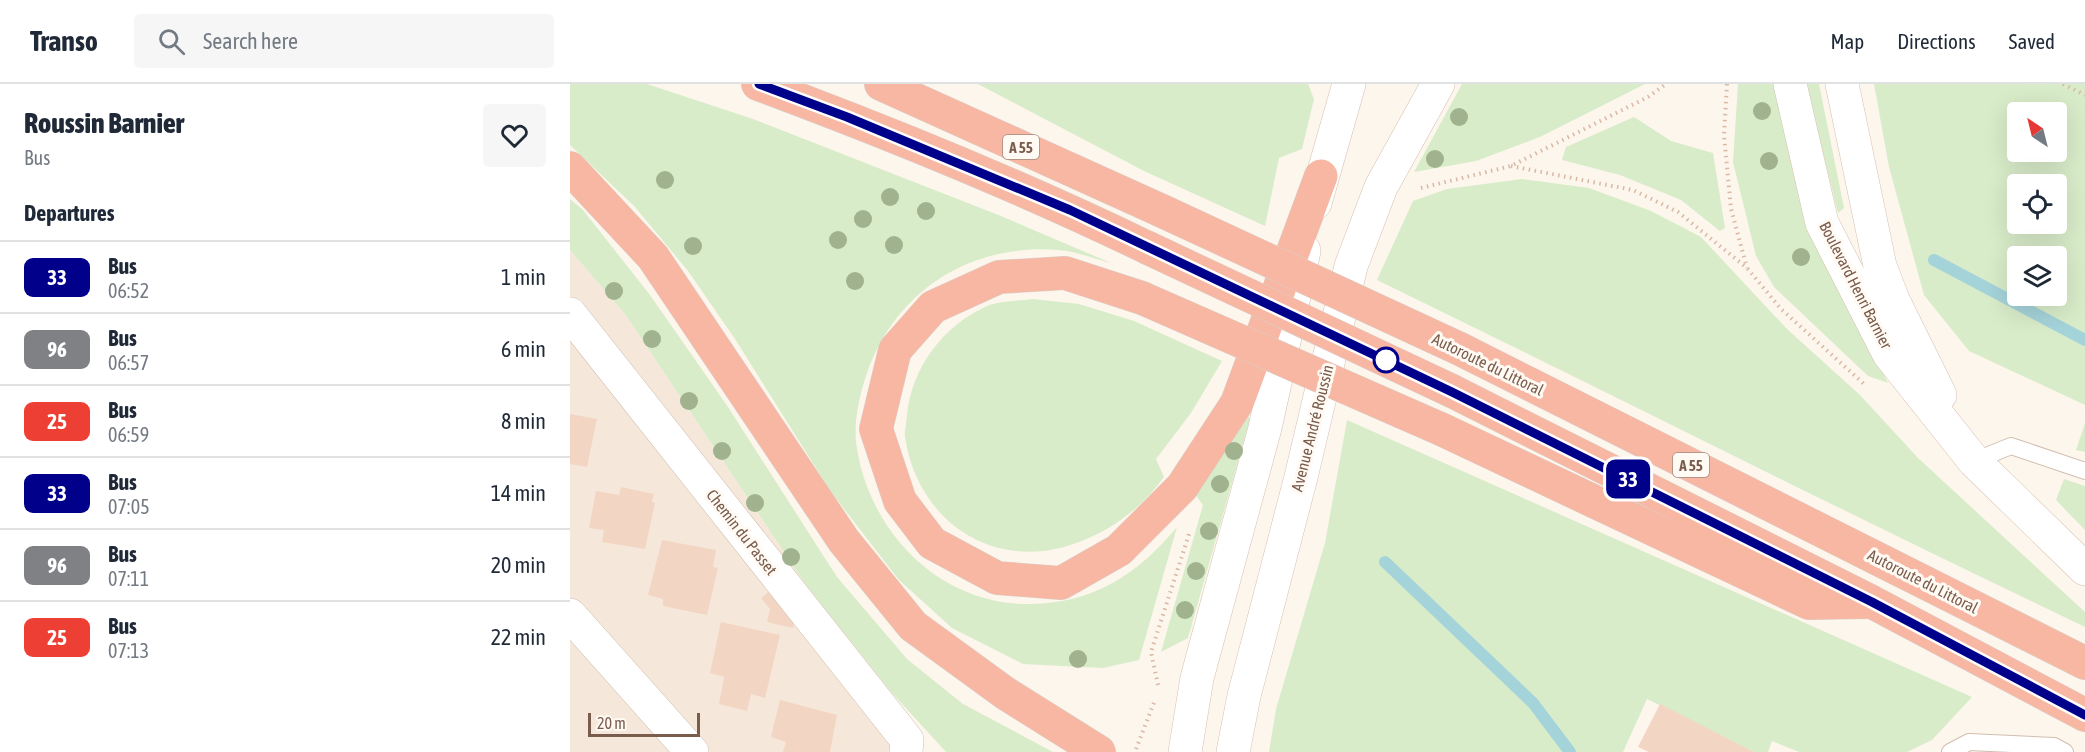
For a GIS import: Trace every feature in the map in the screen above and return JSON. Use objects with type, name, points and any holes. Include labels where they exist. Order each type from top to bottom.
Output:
[{"type":"highway","name":"A 55","points":[[758,84],[847,117],[1070,210],[1452,392],[1885,609],[2085,715]]},
{"type":"highway","name":"Autoroute du Littoral","points":[[881,84],[1460,349],[2085,663]]},
{"type":"highway","points":[[570,168],[653,256],[844,541],[913,626],[1005,693],[1099,752]]},
{"type":"highway","points":[[1321,176],[1237,403],[1182,487],[1119,550],[1060,583],[997,578],[932,543],[900,501],[876,429],[895,350],[933,307],[999,277],[1065,273],[1142,298],[1302,366],[1809,603],[1885,609]]},
{"type":"main road","points":[[1185,752],[1197,678],[1265,428],[1321,176],[1349,84]]},
{"type":"main road","name":"Avenue André Roussin","points":[[1233,752],[1244,696],[1351,266],[1381,187],[1438,84]]},
{"type":"main road","name":"Boulevard Henri Barnier","points":[[1790,84],[1822,223],[1889,354],[1974,461],[2085,569]]},
{"type":"main road","name":"Boulevard Henri Barnier","points":[[1842,84],[1880,266],[1893,300],[1974,461]]},
{"type":"main road","name":"Chemin du Passet","points":[[570,314],[907,740],[906,752]]},
{"type":"main road","points":[[570,615],[692,752]]},
{"type":"lane","points":[[1974,461],[2011,446],[2085,471]]},
{"type":"lane","points":[[1950,752],[1968,742],[2054,747],[2065,752]]},
{"type":"path","points":[[1420,188],[1511,166],[1648,97],[1666,84]]},
{"type":"path","points":[[1727,84],[1724,135],[1731,209],[1747,268]]},
{"type":"path","points":[[2063,84],[2085,95]]},
{"type":"path","points":[[1511,166],[1633,190],[1678,212],[1747,268],[1781,309],[1872,391]]},
{"type":"path","points":[[1135,752],[1159,690],[1151,652],[1197,511],[1182,487]]},
{"type":"shaded area","points":[[570,250],[625,314],[806,585],[892,693],[906,752],[570,752]]},
{"type":"green space","points":[[570,84],[647,84],[753,119],[1001,216],[1111,263],[1065,251],[1025,250],[994,255],[965,265],[938,280],[914,299],[894,322],[877,348],[861,394],[856,418],[856,442],[863,474],[875,505],[892,532],[913,557],[938,577],[966,592],[998,601],[1031,604],[1054,602],[1095,592],[1113,583],[1147,559],[1177,527],[1139,660],[1103,668],[1023,664],[952,628],[899,580],[831,492],[735,339],[688,271],[635,207],[570,145]]},
{"type":"green space","points":[[978,84],[1308,84],[1314,99],[1302,149],[1279,158],[1265,226],[1144,171]]},
{"type":"green space","points":[[1462,84],[1645,84],[1540,137],[1476,161],[1414,172]]},
{"type":"green space","points":[[1738,84],[1776,84],[1808,227],[1888,383],[1868,376],[1774,287],[1756,256],[1733,162]]},
{"type":"green space","points":[[1806,84],[1819,84],[1844,208],[1838,213]]},
{"type":"green space","points":[[1874,84],[2085,84],[2085,405],[1969,351],[1924,295],[1889,167]]},
{"type":"green space","points":[[1634,117],[1671,141],[1713,153],[1725,228],[1720,231],[1681,200],[1620,175],[1562,160],[1566,147]]},
{"type":"green space","points":[[1522,179],[1589,188],[1651,211],[1701,237],[1787,329],[1860,395],[1918,458],[2085,612],[2085,627],[1377,280],[1413,201],[1447,189]]},
{"type":"green space","points":[[570,199],[583,210],[650,295],[728,407],[837,577],[907,659],[963,704],[1053,752],[946,752],[892,693],[806,585],[625,314],[570,250]]},
{"type":"green space","points":[[1032,299],[1079,304],[1134,321],[1222,361],[1191,413],[1156,459],[1164,477],[1137,507],[1104,531],[1079,542],[1049,550],[1019,551],[991,546],[966,534],[944,517],[926,495],[913,468],[905,432],[910,397],[915,381],[932,350],[944,337],[971,314],[987,306]]},
{"type":"green space","points":[[1246,413],[1250,419],[1188,638],[1161,652],[1203,505],[1195,494]]},
{"type":"green space","points":[[1347,420],[1972,697],[1932,740],[1907,752],[1799,752],[1772,741],[1768,752],[1754,752],[1647,699],[1623,752],[1269,752],[1276,709],[1325,543]]},
{"type":"green space","points":[[2085,423],[2085,452],[2076,450]]},
{"type":"green space","points":[[2064,479],[2085,486],[2085,530],[2056,500]]},
{"type":"building","points":[[570,414],[597,419],[587,467],[570,464]]},
{"type":"building","points":[[621,487],[654,494],[652,502],[655,503],[645,549],[602,542],[604,530],[589,528],[596,491],[619,495]]},
{"type":"building","points":[[662,540],[716,550],[713,567],[718,568],[707,615],[663,606],[663,599],[648,595]]},
{"type":"building","points":[[773,588],[795,616],[793,628],[767,622],[770,609],[761,598]]},
{"type":"building","points":[[721,622],[780,635],[765,698],[751,694],[747,711],[719,704],[724,677],[710,673]]},
{"type":"building","points":[[780,700],[837,715],[830,752],[783,752],[786,742],[771,737]]},
{"type":"building","points":[[1660,704],[1754,752],[1649,752],[1638,747]]},
{"type":"waterway","points":[[1934,260],[2085,340]]},
{"type":"waterway","points":[[1385,562],[1533,703],[1570,752]]},
{"type":"bus line","name":"33","points":[[759,84],[847,117],[1070,210],[1452,392],[1872,602],[2085,715]]}]
